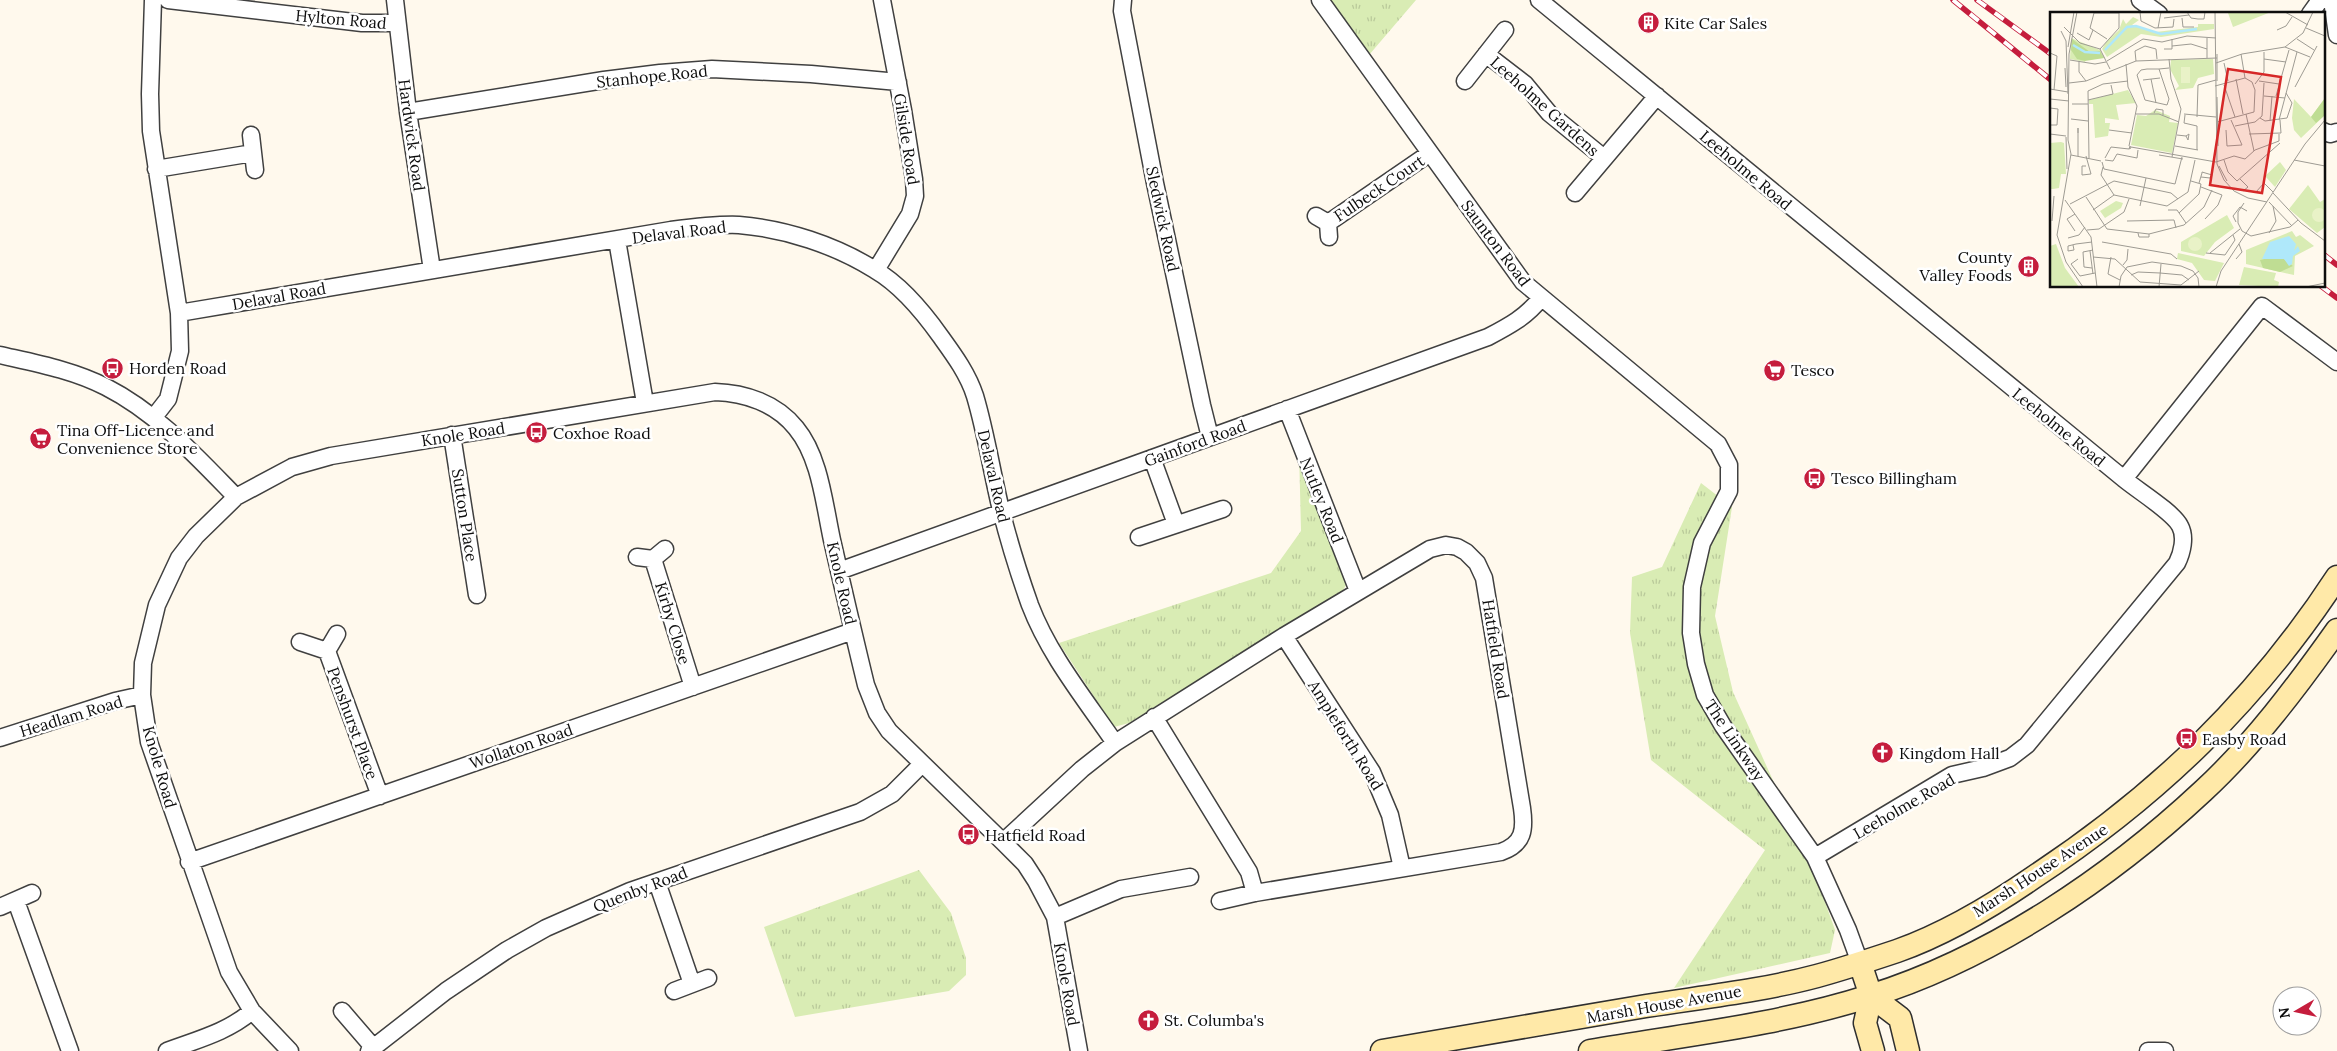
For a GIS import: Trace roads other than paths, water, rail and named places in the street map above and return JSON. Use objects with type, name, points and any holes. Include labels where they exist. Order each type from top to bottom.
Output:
[{"type":"street","points":[[154,0],[150,94],[151,131],[179,313],[180,351],[176,374],[168,399],[154,417]]},
{"type":"street","name":"Hylton Road","points":[[168,0],[362,23],[396,23]]},
{"type":"street","name":"Hardwick Road","points":[[395,0],[396,23],[408,112],[432,270]]},
{"type":"street","name":"Gilside Road","points":[[876,270],[910,214],[915,196],[914,179],[898,82],[882,0]]},
{"type":"street","name":"Sledwick Road","points":[[1123,0],[1122,11],[1155,183],[1210,437]]},
{"type":"street","name":"Saunton Road","points":[[1320,0],[1512,270],[1541,298],[1718,444]]},
{"type":"street","name":"Leeholme Road","points":[[1539,0],[2124,479],[2172,516],[2181,527],[2182,553],[2176,563],[2056,711],[2021,749],[2010,758],[1983,768],[1952,776],[1815,857]]},
{"type":"street","points":[[2140,0],[2156,12]]},
{"type":"street","points":[[2311,12],[2320,0]]},
{"type":"street","points":[[2332,0],[2337,35]]},
{"type":"street","name":"Leeholme Gardens","points":[[1465,81],[1505,30]]},
{"type":"street","name":"Leeholme Gardens","points":[[1486,54],[1525,84],[1549,113],[1604,158]]},
{"type":"street","name":"Stanhope Road","points":[[408,112],[604,80],[712,69],[811,74],[898,82]]},
{"type":"street","name":"Leeholme Gardens","points":[[1575,193],[1657,96]]},
{"type":"street","points":[[2324,131],[2330,134],[2337,132]]},
{"type":"street","points":[[251,135],[255,170]]},
{"type":"street","points":[[156,170],[253,153]]},
{"type":"street","name":"Fulbeck Court","points":[[1324,225],[1430,154]]},
{"type":"street","name":"Delaval Road","points":[[179,313],[711,225],[767,228],[828,247],[876,270],[910,300],[926,317],[962,368],[974,395],[1002,512],[1017,567],[1031,607],[1049,647],[1115,743]]},
{"type":"street","points":[[617,240],[646,403]]},
{"type":"street","name":"Gainford Road","points":[[839,571],[1488,337],[1514,324],[1531,311],[1541,298]]},
{"type":"street","points":[[2124,479],[2262,306],[2337,362]]},
{"type":"street","points":[[0,355],[45,365],[105,386],[154,417],[236,497]]},
{"type":"street","name":"Knole Road","points":[[290,1051],[252,1011],[229,972],[189,862],[149,742],[142,695],[143,663],[149,634],[168,581],[179,558],[196,536],[236,497],[292,467],[331,456],[714,392],[751,397],[782,413],[796,427],[808,445],[814,462],[866,685],[877,713],[889,731],[1025,864],[1036,881],[1054,917],[1079,1051]]},
{"type":"street","name":"Nutley Road","points":[[1287,409],[1358,591]]},
{"type":"street","name":"Sutton Place","points":[[452,435],[477,595]]},
{"type":"street","name":"The Linkway","points":[[1718,444],[1728,465],[1729,491],[1702,543],[1692,587],[1691,633],[1696,664],[1704,694],[1723,726],[1815,857],[1848,930],[1860,963]]},
{"type":"street","points":[[1152,458],[1176,524]]},
{"type":"street","points":[[1139,537],[1223,508]]},
{"type":"street","name":"Hatfield Road","points":[[1003,842],[1082,769],[1115,743],[1154,717],[1284,636],[1430,549],[1446,545],[1457,547],[1466,552],[1477,563],[1484,578],[1522,808],[1523,828],[1516,844],[1510,849],[1254,893],[1220,901]]},
{"type":"street","name":"Kirby Close","points":[[652,555],[693,687]]},
{"type":"street","name":"Marsh House Avenue","points":[[1382,1051],[1814,977],[1900,950],[1957,924],[2003,898],[2059,861],[2141,800],[2228,718],[2276,662],[2337,577]]},
{"type":"street","name":"Marsh House Avenue","points":[[1590,1051],[1749,1024],[1829,1008],[1872,996],[1917,979],[2038,919],[2108,871],[2205,790],[2253,738],[2311,667],[2337,630]]},
{"type":"street","name":"Wollaton Road","points":[[189,862],[853,631]]},
{"type":"street","name":"Penshurst Place","points":[[327,651],[337,634]]},
{"type":"street","name":"Ampleforth Road","points":[[1284,636],[1372,772],[1390,815],[1402,868]]},
{"type":"street","name":"Penshurst Place","points":[[300,642],[327,651]]},
{"type":"street","name":"Penshurst Place","points":[[327,651],[380,796]]},
{"type":"street","name":"Headlam Road","points":[[0,738],[115,701],[142,695]]},
{"type":"street","points":[[1154,717],[1249,872],[1254,893]]},
{"type":"street","points":[[2228,718],[2253,738]]},
{"type":"street","name":"Quenby Road","points":[[342,1011],[371,1049],[446,991],[508,950],[546,928],[595,906],[657,882],[860,812],[892,794],[922,764]]},
{"type":"street","points":[[1054,917],[1121,889],[1189,875]]},
{"type":"street","points":[[657,882],[692,984]]},
{"type":"street","points":[[0,907],[32,893]]},
{"type":"street","points":[[16,901],[70,1051]]},
{"type":"street","points":[[1860,963],[1872,996],[1900,1018],[1908,1051]]},
{"type":"street","points":[[674,991],[708,978]]},
{"type":"street","points":[[1872,996],[1865,1023],[1873,1051]]},
{"type":"street","points":[[167,1051],[222,1031],[242,1020],[252,1011]]},
{"type":"street","points":[[2148,1051],[2164,1051]]},
{"type":"railway","points":[[1953,0],[2050,79]]},
{"type":"railway","points":[[1977,0],[2050,53]]},
{"type":"railway","points":[[2324,255],[2337,265]]},
{"type":"railway","points":[[2324,288],[2337,298]]},
{"type":"place","name":"Kite Car Sales","points":[[1648,23]]},
{"type":"place","name":"County Valley Foods","points":[[2028,266]]},
{"type":"place","name":"Horden Road","points":[[113,368]]},
{"type":"place","name":"Tesco","points":[[1775,370]]},
{"type":"place","name":"Coxhoe Road","points":[[537,433]]},
{"type":"place","name":"Tina Off-Licence and Convenience Store","points":[[41,439]]},
{"type":"place","name":"Tesco Billingham","points":[[1815,478]]},
{"type":"place","name":"Easby Road","points":[[2186,739]]},
{"type":"place","name":"Kingdom Hall","points":[[1883,753]]},
{"type":"place","name":"Hatfield Road","points":[[969,835]]},
{"type":"place","name":"St. Columba's","points":[[1148,1020]]}]
